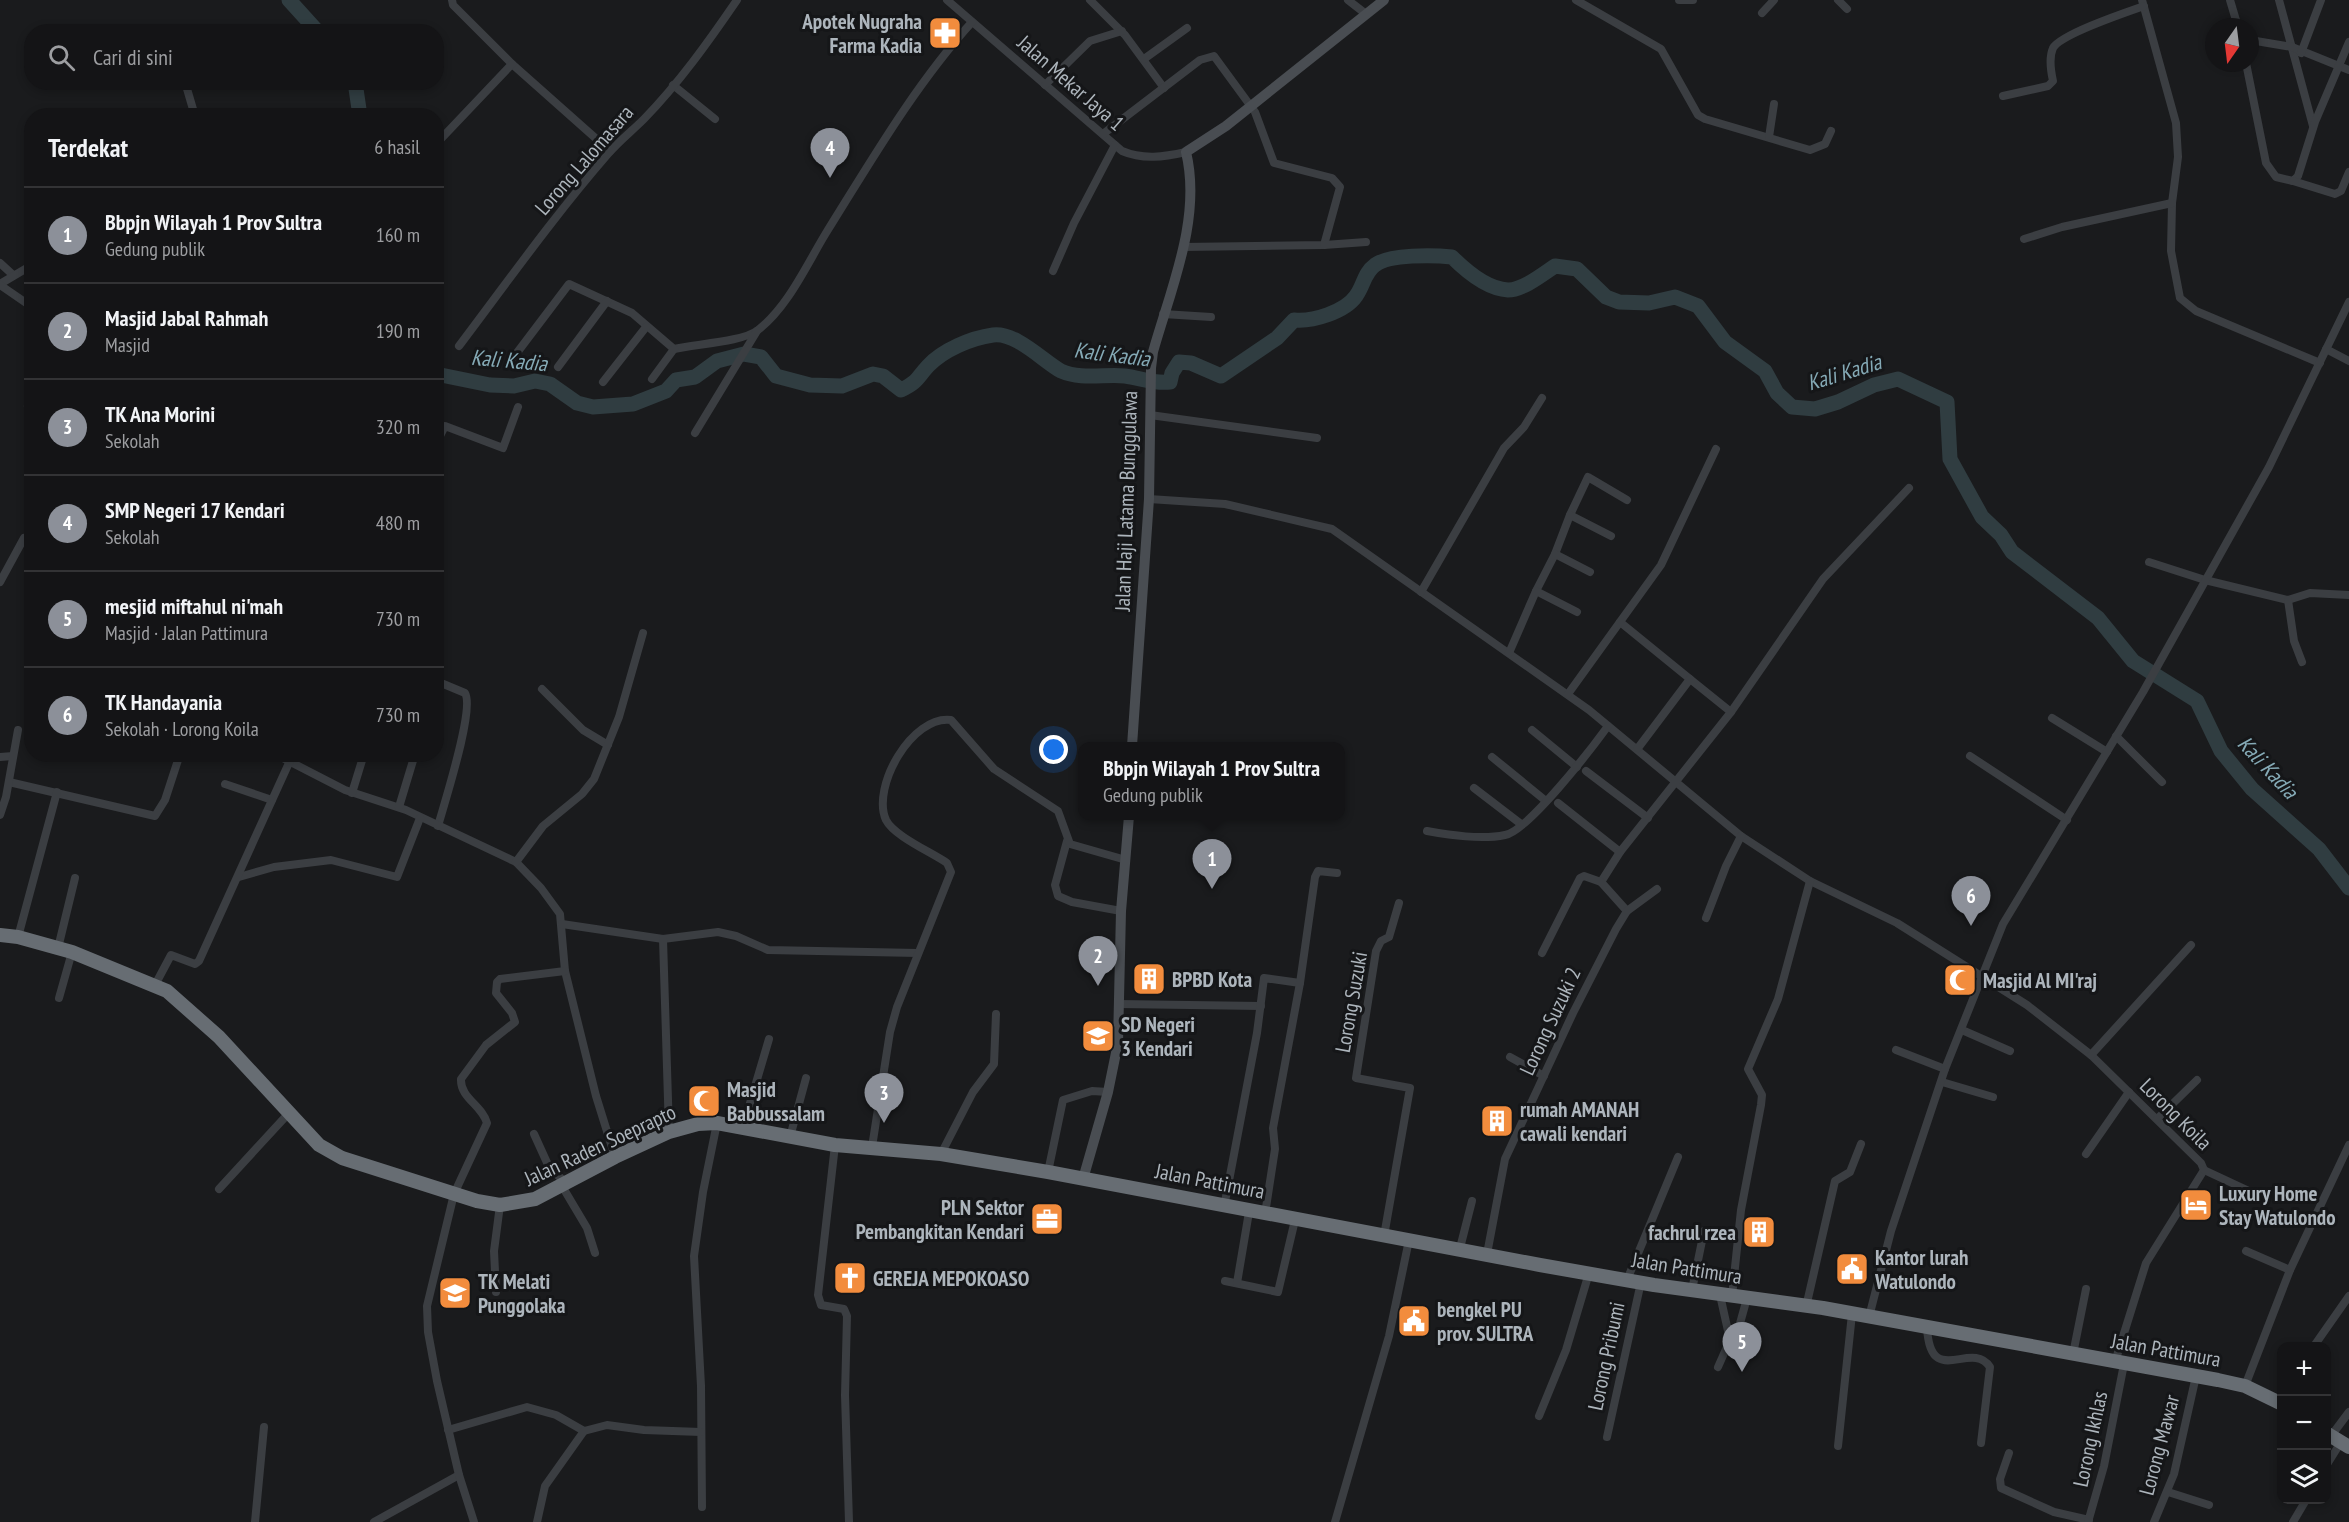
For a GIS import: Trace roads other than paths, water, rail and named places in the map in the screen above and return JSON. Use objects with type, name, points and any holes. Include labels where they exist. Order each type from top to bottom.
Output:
[{"type":"highway","name":"Jalan Raden Soeprapto","points":[[0,935],[18,937],[65,950],[167,990],[194,1012],[312,1140],[330,1152],[454,1194],[500,1205],[535,1199],[669,1132],[698,1124],[717,1123],[835,1145],[941,1154],[1083,1179]]},
{"type":"highway","name":"Jalan Pattimura","points":[[1083,1179],[1249,1212],[1634,1281],[1806,1306],[2196,1376],[2245,1386],[2277,1400]]},
{"type":"main road","points":[[1186,152],[1200,145],[1251,106],[1384,0]]},
{"type":"main road","name":"Jalan Haji Latama Bunggulawa","points":[[1132,742],[1149,499],[1151,372],[1153,352],[1183,247],[1190,189],[1186,152]]},
{"type":"main road","points":[[1083,1179],[1108,1092],[1118,1043],[1121,911],[1129,820]]},
{"type":"street","points":[[452,0],[467,19],[512,64],[610,151]]},
{"type":"street","name":"Lorong Lalomasara","points":[[459,346],[562,209],[610,151],[645,118],[703,50],[737,0]]},
{"type":"street","name":"Jalan Mekar Jaya 1","points":[[947,0],[1122,151],[1142,157],[1186,152]]},
{"type":"street","points":[[1090,0],[1122,31],[1164,88]]},
{"type":"street","points":[[1348,0],[1366,14]]},
{"type":"street","points":[[1576,0],[1661,49],[1698,115],[1810,150],[1825,144],[1831,131]]},
{"type":"street","points":[[1679,0],[1692,0]]},
{"type":"street","points":[[1762,13],[1774,0]]},
{"type":"street","points":[[1838,0],[1847,9]]},
{"type":"street","points":[[2230,0],[2235,18]]},
{"type":"street","points":[[2279,0],[2313,127]]},
{"type":"street","points":[[2301,53],[2321,0]]},
{"type":"street","points":[[2003,96],[2048,86],[2053,81],[2052,52],[2057,44],[2080,31],[2143,3],[2176,123],[2178,157],[2172,203],[2171,251],[2180,298],[2196,310],[2320,363]]},
{"type":"street","points":[[695,433],[757,331],[781,304],[868,164],[972,22]]},
{"type":"street","points":[[1144,59],[1187,28]]},
{"type":"street","points":[[1045,85],[1090,41],[1122,31]]},
{"type":"street","points":[[2259,42],[2292,47],[2301,53],[2349,70]]},
{"type":"street","points":[[2293,181],[2298,176],[2313,127],[2349,42]]},
{"type":"street","points":[[1103,134],[1200,60],[1214,56],[1251,106],[1274,163],[1338,181],[1340,186],[1338,198],[1324,245]]},
{"type":"street","points":[[444,135],[512,64]]},
{"type":"street","points":[[2248,72],[2266,163],[2276,177],[2335,194],[2341,191],[2349,172]]},
{"type":"street","points":[[673,85],[715,119]]},
{"type":"street","points":[[187,90],[193,108]]},
{"type":"street","points":[[1769,137],[1774,105]]},
{"type":"street","points":[[1053,271],[1074,222],[1115,145]]},
{"type":"street","points":[[2024,239],[2062,227],[2172,203]]},
{"type":"street","points":[[1183,247],[1324,245],[1366,242]]},
{"type":"street","points":[[0,263],[12,274]]},
{"type":"street","points":[[24,269],[12,274],[0,284],[24,301]]},
{"type":"street","points":[[513,358],[569,284],[632,313],[674,349]]},
{"type":"street","points":[[558,367],[607,301]]},
{"type":"street","points":[[1869,1317],[1891,1231],[1945,1069],[1962,1030],[1981,975],[2015,900],[2067,820],[2143,692],[2269,467],[2326,350],[2346,317],[2349,302]]},
{"type":"street","points":[[1163,314],[1211,317]]},
{"type":"street","points":[[603,382],[646,327]]},
{"type":"street","points":[[652,379],[674,349],[720,342],[757,331]]},
{"type":"street","points":[[2326,350],[2349,361]]},
{"type":"street","points":[[1420,592],[1504,448],[1524,427],[1542,398]]},
{"type":"street","points":[[444,428],[445,426],[503,448],[518,407]]},
{"type":"street","points":[[1150,415],[1317,438]]},
{"type":"street","points":[[1568,694],[1661,565],[1716,449]]},
{"type":"street","points":[[1509,653],[1588,477],[1627,500]]},
{"type":"street","points":[[1601,882],[1620,852],[1678,782],[1731,712],[1823,579],[1909,488]]},
{"type":"street","name":"Lorong Koila","points":[[1149,499],[1225,504],[1321,525],[1342,536],[1568,694],[1638,748],[1742,836],[1810,881],[1873,910],[1981,975],[2027,1005],[2091,1055],[2201,1163],[2204,1170],[2143,1271],[2120,1363]]},
{"type":"street","points":[[1570,515],[1611,536]]},
{"type":"street","points":[[0,582],[24,538]]},
{"type":"street","points":[[1555,554],[1590,572]]},
{"type":"street","points":[[2149,562],[2205,580],[2288,600],[2310,593],[2349,595]]},
{"type":"street","points":[[1536,591],[1577,612]]},
{"type":"street","points":[[2288,600],[2294,641],[2302,662]]},
{"type":"street","points":[[1620,622],[1731,712]]},
{"type":"street","points":[[516,862],[543,826],[589,786],[608,745],[629,687],[643,633]]},
{"type":"street","points":[[1638,748],[1690,679]]},
{"type":"street","points":[[438,826],[463,735],[468,702],[465,693],[444,684]]},
{"type":"street","points":[[542,689],[583,730],[608,745]]},
{"type":"street","points":[[2052,718],[2107,752]]},
{"type":"street","points":[[872,1147],[890,1032],[918,953],[950,877],[950,867],[890,826],[881,800],[887,779],[899,754],[930,724],[947,719],[957,724],[994,769],[1058,811],[1063,820],[1067,841],[1055,885],[1058,896],[1072,902],[1121,911]]},
{"type":"street","points":[[1426,831],[1504,836],[1546,801],[1577,767],[1608,726]]},
{"type":"street","points":[[0,815],[18,730]]},
{"type":"street","points":[[1532,730],[1577,767]]},
{"type":"street","points":[[2116,736],[2162,782]]},
{"type":"street","points":[[0,757],[13,756]]},
{"type":"street","points":[[1970,756],[2067,820]]},
{"type":"street","points":[[1491,757],[1546,801]]},
{"type":"street","points":[[6,785],[57,792],[133,813],[154,816],[165,800],[177,762]]},
{"type":"street","points":[[155,985],[171,955],[195,964],[199,961],[289,762]]},
{"type":"street","points":[[298,762],[352,793],[399,807],[516,862],[547,897],[560,914],[565,971],[596,1096],[615,1157]]},
{"type":"street","points":[[352,793],[362,762]]},
{"type":"street","points":[[399,807],[413,762]]},
{"type":"street","points":[[1586,771],[1648,818]]},
{"type":"street","points":[[225,784],[272,800]]},
{"type":"street","points":[[1474,788],[1521,824]]},
{"type":"street","points":[[18,937],[57,792]]},
{"type":"street","points":[[1558,803],[1620,852]]},
{"type":"street","points":[[239,877],[274,867],[331,860],[397,878],[420,818]]},
{"type":"street","points":[[1706,918],[1723,873],[1742,836]]},
{"type":"street","points":[[1067,841],[1126,860]]},
{"type":"street","points":[[1264,1214],[1275,1149],[1273,1128],[1300,983],[1316,873],[1337,873]]},
{"type":"street","points":[[1542,953],[1580,878],[1589,875],[1601,882],[1626,911]]},
{"type":"street","points":[[59,998],[75,878]]},
{"type":"street","points":[[1730,1340],[1726,1295],[1762,1095],[1748,1069],[1778,999],[1810,881]]},
{"type":"street","name":"Lorong Suzuki 2","points":[[1487,1254],[1502,1167],[1573,1013],[1626,911],[1657,888]]},
{"type":"street","name":"Lorong Suzuki","points":[[1384,1236],[1410,1088],[1356,1078],[1376,951],[1392,931],[1399,903]]},
{"type":"street","points":[[561,924],[663,939],[718,932],[736,936],[768,950],[918,953]]},
{"type":"street","points":[[663,939],[669,1132]]},
{"type":"street","points":[[2091,1055],[2191,945]]},
{"type":"street","points":[[474,1522],[448,1430],[428,1332],[427,1306],[454,1194],[487,1123],[485,1116],[464,1093],[461,1079],[486,1046],[515,1022],[512,1012],[496,993],[497,982],[500,979],[565,971]]},
{"type":"street","points":[[1224,1207],[1264,978],[1300,983]]},
{"type":"street","points":[[1118,1004],[1261,1005]]},
{"type":"street","points":[[941,1154],[973,1092],[994,1064],[996,1014]]},
{"type":"street","points":[[1962,1030],[2010,1051]]},
{"type":"street","points":[[743,1127],[770,1040]]},
{"type":"street","points":[[1896,1050],[1945,1069]]},
{"type":"street","points":[[1510,1057],[1544,1076]]},
{"type":"street","points":[[790,1137],[806,1078]]},
{"type":"street","points":[[2157,1119],[2197,1080]]},
{"type":"street","points":[[1942,1082],[1993,1097]]},
{"type":"street","points":[[1048,1172],[1063,1100],[1092,1090],[1108,1092]]},
{"type":"street","points":[[2086,1154],[2128,1092]]},
{"type":"street","points":[[219,1189],[288,1114]]},
{"type":"street","points":[[702,1506],[694,1256],[701,1203],[717,1123]]},
{"type":"street","points":[[534,1134],[549,1167],[565,1185],[586,1228],[595,1253]]},
{"type":"street","points":[[1806,1306],[1835,1181],[1850,1172],[1861,1144]]},
{"type":"street","points":[[835,1145],[818,1295],[821,1305],[844,1309],[847,1317],[845,1395],[849,1522]]},
{"type":"street","points":[[2245,1386],[2290,1270],[2349,1145]]},
{"type":"street","name":"Lorong Pribumi","points":[[1607,1437],[1634,1281],[1678,1157]]},
{"type":"street","points":[[2204,1170],[2264,1198]]},
{"type":"street","points":[[1460,1248],[1472,1201]]},
{"type":"street","points":[[496,1293],[494,1251],[500,1205]]},
{"type":"street","points":[[1236,1283],[1249,1212]]},
{"type":"street","points":[[1225,1281],[1278,1292],[1295,1220]]},
{"type":"street","points":[[1692,1290],[1704,1231]]},
{"type":"street","points":[[1335,1522],[1389,1336],[1409,1240]]},
{"type":"street","points":[[2246,1251],[2290,1270]]},
{"type":"street","points":[[1539,1416],[1566,1350],[1589,1273]]},
{"type":"street","points":[[2073,1354],[2086,1289]]},
{"type":"street","points":[[2317,1342],[2349,1296]]},
{"type":"street","points":[[1718,1367],[1730,1340],[1739,1328],[1746,1298]]},
{"type":"street","points":[[1838,1446],[1852,1314]]},
{"type":"street","points":[[1927,1327],[1930,1351],[1936,1357],[1952,1361],[1976,1359],[1985,1361],[1990,1367],[1981,1443]]},
{"type":"street","name":"Lorong Ikhlas","points":[[2089,1521],[2104,1466],[2120,1363]]},
{"type":"street","name":"Lorong Mawar","points":[[2154,1522],[2168,1492],[2196,1376]]},
{"type":"street","points":[[448,1430],[527,1407],[556,1415],[584,1431]]},
{"type":"street","points":[[2331,1454],[2349,1412]]},
{"type":"street","points":[[537,1522],[543,1492],[584,1431],[607,1425],[644,1430],[701,1432]]},
{"type":"street","points":[[255,1522],[264,1427]]},
{"type":"street","points":[[2009,1453],[2000,1479],[2001,1488],[2054,1512],[2089,1521]]},
{"type":"street","points":[[374,1522],[459,1475]]},
{"type":"street","points":[[2168,1492],[2209,1505]]},
{"type":"street","points":[[2293,1522],[2304,1504]]},
{"type":"waterway","name":"Kali Kadia","points":[[289,0],[311,24]]},
{"type":"waterway","name":"Kali Kadia","points":[[356,90],[359,108]]},
{"type":"waterway","name":"Kali Kadia","points":[[444,376],[490,385],[514,386],[535,381],[550,384],[577,403],[593,407],[633,404],[666,391],[676,380],[695,377],[717,361],[744,354],[761,357],[776,376],[810,385],[842,386],[873,374],[883,376],[901,390],[914,382],[934,360],[949,350],[967,342],[1002,335],[1020,342],[1061,371],[1069,374],[1125,376],[1153,382],[1170,382],[1172,373],[1179,362],[1191,363],[1221,376],[1277,338],[1294,320],[1319,318],[1344,307],[1356,296],[1371,268],[1382,261],[1401,257],[1452,257],[1484,283],[1508,290],[1526,285],[1555,266],[1577,269],[1606,297],[1619,302],[1649,303],[1675,297],[1698,306],[1725,342],[1765,371],[1777,393],[1792,407],[1815,409],[1838,402],[1874,385],[1898,379],[1947,402],[1950,459],[1982,517],[2001,535],[2012,552],[2098,618],[2133,661],[2197,701],[2221,751],[2252,789],[2319,849],[2349,888]]},
{"type":"place","name":"Apotek Nugraha Farma Kadia","points":[[945,33]]},
{"type":"place","name":"SMP Negeri 17 Kendari","points":[[830,178]]},
{"type":"place","name":"Bbpjn Wilayah 1 Prov Sultra","points":[[1212,889]]},
{"type":"place","name":"TK Handayania","points":[[1971,926]]},
{"type":"place","name":"BPBD Kota","points":[[1149,979]]},
{"type":"place","name":"Masjid Al MI'raj","points":[[1960,980]]},
{"type":"place","name":"Masjid Jabal Rahmah","points":[[1098,986]]},
{"type":"place","name":"SD Negeri 3 Kendari","points":[[1098,1036]]},
{"type":"place","name":"Masjid Babbussalam","points":[[704,1101]]},
{"type":"place","name":"rumah AMANAH cawali kendari","points":[[1497,1121]]},
{"type":"place","name":"TK Ana Morini","points":[[884,1123]]},
{"type":"place","name":"Luxury Home Stay Watulondo","points":[[2196,1205]]},
{"type":"place","name":"PLN Sektor Pembangkitan Kendari","points":[[1047,1219]]},
{"type":"place","name":"fachrul rzea","points":[[1759,1232]]},
{"type":"place","name":"Kantor lurah Watulondo","points":[[1852,1269]]},
{"type":"place","name":"GEREJA MEPOKOASO","points":[[850,1278]]},
{"type":"place","name":"TK Melati Punggolaka","points":[[455,1293]]},
{"type":"place","name":"bengkel PU prov. SULTRA","points":[[1414,1321]]},
{"type":"place","name":"mesjid miftahul ni'mah","points":[[1742,1372]]}]
